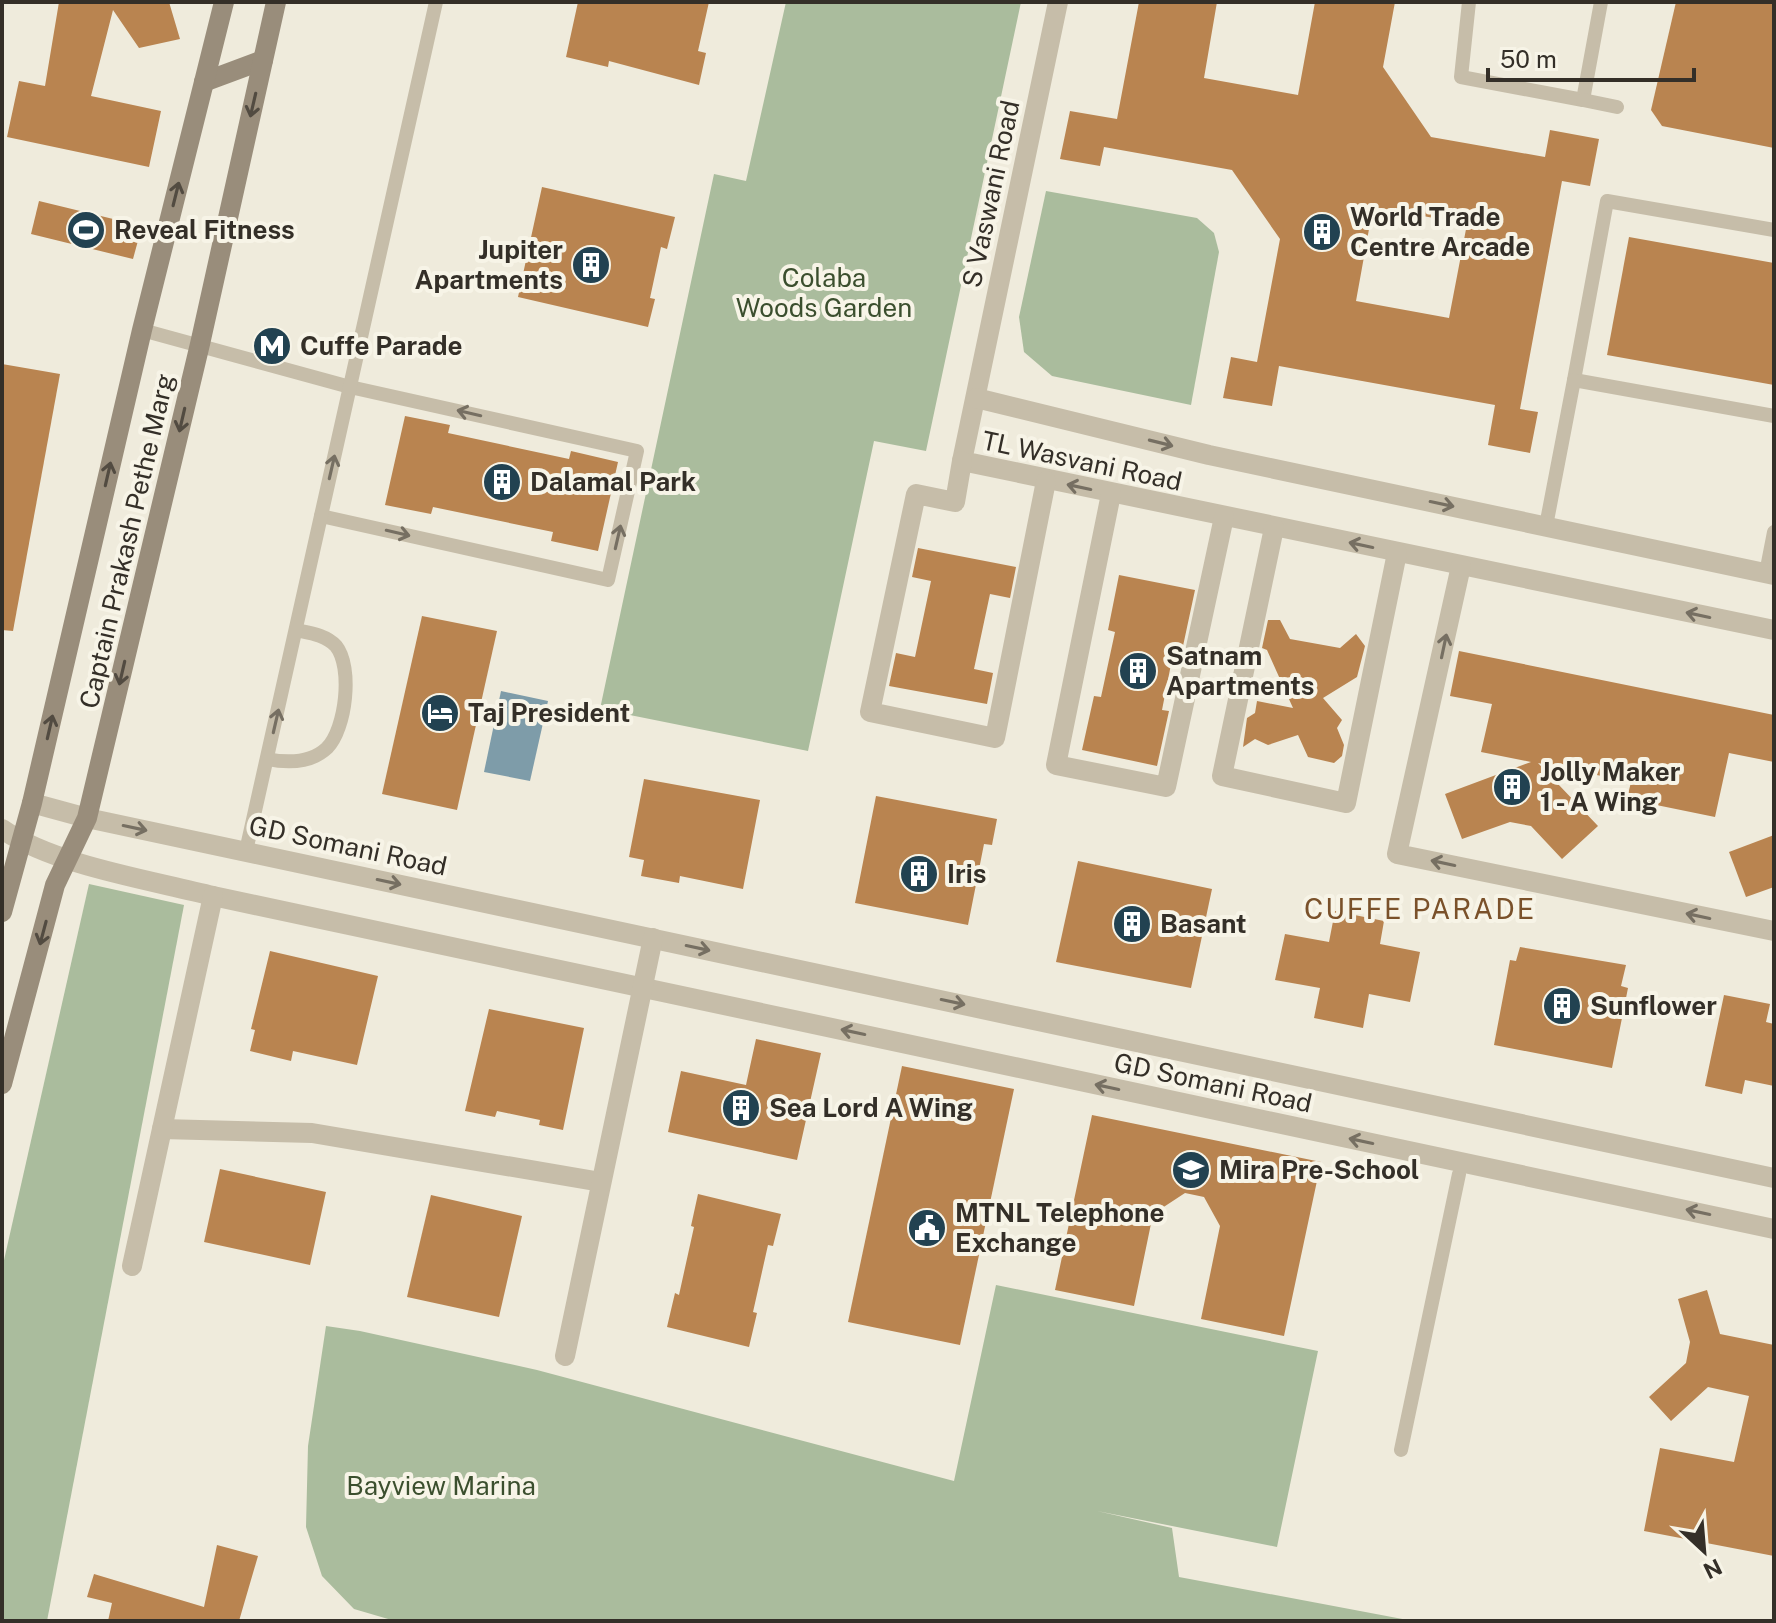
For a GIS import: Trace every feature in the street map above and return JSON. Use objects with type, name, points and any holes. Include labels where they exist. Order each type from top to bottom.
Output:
[{"type":"main road","name":"Captain Prakash Pethe Marg","points":[[2,912],[32,803],[142,330],[224,2]]},
{"type":"main road","name":"Captain Prakash Pethe Marg","points":[[2,1084],[55,885],[87,818],[200,344],[276,2]]},
{"type":"main road","points":[[204,82],[263,60]]},
{"type":"street","name":"S Vaswani Road","points":[[976,398],[1058,2]]},
{"type":"street","name":"TL Wasvani Road","points":[[1770,574],[1209,455],[976,398],[962,461],[1046,481],[1774,630]]},
{"type":"street","points":[[962,461],[955,502],[916,494],[870,712],[995,738],[1046,481]]},
{"type":"street","points":[[1111,494],[1056,765],[1166,787],[1224,517]]},
{"type":"street","points":[[1274,528],[1222,776],[1330,800],[1346,803],[1397,553]]},
{"type":"street","points":[[1461,566],[1397,854],[1774,931]]},
{"type":"street","name":"GD Somani Road","points":[[32,803],[87,818],[1774,1178]]},
{"type":"street","name":"GD Somani Road","points":[[2,829],[21,843],[69,860],[213,896],[1460,1168],[1774,1229]]},
{"type":"street","points":[[132,1266],[213,896]]},
{"type":"street","points":[[565,1356],[653,938]]},
{"type":"street","points":[[162,1129],[312,1133],[601,1182]]},
{"type":"lane","points":[[246,851],[436,2]]},
{"type":"lane","points":[[1469,2],[1461,77],[1617,107]]},
{"type":"lane","points":[[1583,100],[1601,2]]},
{"type":"lane","points":[[1546,526],[1607,201],[1774,230]]},
{"type":"lane","points":[[142,330],[350,387],[637,451],[608,580],[321,516]]},
{"type":"lane","points":[[1574,380],[1774,416]]},
{"type":"lane","points":[[1770,574],[1774,532]]},
{"type":"lane","points":[[267,759],[286,762],[316,755],[327,748],[334,738],[341,718],[345,697],[343,657],[334,644],[318,634],[296,630]]},
{"type":"lane","points":[[1401,1450],[1460,1168]]},
{"type":"green space","name":"Colaba Woods Garden","points":[[786,2],[1021,2],[926,451],[874,441],[808,751],[600,709],[714,174],[746,181]]},
{"type":"green space","points":[[1046,191],[1197,218],[1214,233],[1219,252],[1191,405],[1052,376],[1024,352],[1019,317]]},
{"type":"green space","points":[[89,884],[184,905],[47,1621],[2,1621],[2,1269]]},
{"type":"green space","name":"Bayview Marina","points":[[996,1285],[1318,1351],[1277,1547],[1097,1511],[1172,1528],[1179,1577],[1413,1621],[395,1621],[354,1609],[322,1576],[306,1527],[308,1446],[326,1326],[537,1370],[954,1481]]},
{"type":"water","points":[[501,691],[548,701],[530,781],[484,772]]},
{"type":"building","points":[[59,2],[169,2],[180,39],[139,48],[113,10],[91,96],[161,111],[149,167],[7,137],[19,81],[45,86]]},
{"type":"building","points":[[578,2],[709,2],[698,51],[706,53],[699,85],[609,61],[608,67],[566,57]]},
{"type":"building","name":"World Trade Centre Arcade","points":[[1139,2],[1217,2],[1204,78],[1298,95],[1315,2],[1395,2],[1383,67],[1431,137],[1545,157],[1550,130],[1599,139],[1590,186],[1562,181],[1520,409],[1538,412],[1530,453],[1488,445],[1495,405],[1279,366],[1272,406],[1223,398],[1231,357],[1257,362],[1280,239],[1232,170],[1104,147],[1100,166],[1060,159],[1070,111],[1117,119]],"holes":[[[1373,207],[1467,224],[1449,318],[1356,301]]]},
{"type":"building","points":[[1676,2],[1774,2],[1774,148],[1662,126],[1651,110]]},
{"type":"building","name":"Jupiter Apartments","points":[[542,187],[675,217],[667,249],[661,247],[650,298],[655,299],[648,327],[518,297]]},
{"type":"building","name":"Reveal Fitness","points":[[39,201],[142,226],[133,259],[31,234]]},
{"type":"building","points":[[1629,237],[1774,263],[1774,385],[1607,355]]},
{"type":"building","points":[[2,364],[60,374],[13,631],[2,630]]},
{"type":"building","name":"Dalamal Park","points":[[405,416],[450,425],[448,433],[569,459],[571,451],[618,462],[598,551],[551,541],[553,532],[433,507],[431,514],[385,505]]},
{"type":"building","points":[[918,548],[1016,567],[1010,598],[990,594],[974,669],[993,673],[987,704],[889,686],[896,653],[915,657],[931,581],[912,577]]},
{"type":"building","name":"Satnam Apartments","points":[[1119,575],[1195,590],[1183,646],[1175,644],[1162,710],[1169,711],[1157,766],[1082,750],[1094,696],[1101,697],[1115,632],[1108,630]]},
{"type":"building","name":"Taj President","points":[[422,616],[497,631],[457,810],[382,794]]},
{"type":"building","points":[[1268,620],[1280,620],[1290,639],[1340,648],[1356,634],[1365,646],[1357,677],[1323,698],[1342,720],[1337,728],[1344,745],[1342,756],[1334,763],[1308,757],[1298,735],[1268,745],[1255,739],[1243,747],[1247,718],[1255,713],[1257,701],[1293,708],[1267,650],[1262,648]]},
{"type":"building","points":[[1459,651],[1774,715],[1774,762],[1729,753],[1715,817],[1627,799],[1631,782],[1538,763],[1598,826],[1562,859],[1531,826],[1510,822],[1462,839],[1445,794],[1531,762],[1481,752],[1492,704],[1450,696]]},
{"type":"building","points":[[644,779],[760,800],[743,889],[680,876],[679,883],[641,876],[644,860],[629,857]]},
{"type":"building","name":"Iris","points":[[876,796],[997,819],[992,845],[984,844],[968,925],[855,903]]},
{"type":"building","points":[[1774,835],[1774,887],[1746,897],[1729,852]]},
{"type":"building","name":"Basant","points":[[1078,861],[1212,889],[1191,988],[1056,962]]},
{"type":"building","points":[[1335,911],[1384,921],[1380,944],[1420,952],[1410,1002],[1369,994],[1363,1028],[1314,1018],[1320,988],[1275,980],[1285,934],[1329,942]]},
{"type":"building","name":"Sunflower","points":[[1520,947],[1626,965],[1621,986],[1628,988],[1612,1068],[1494,1045],[1510,960],[1516,961]]},
{"type":"building","points":[[270,951],[378,976],[357,1065],[293,1051],[291,1061],[250,1051],[255,1030],[251,1029]]},
{"type":"building","points":[[1724,995],[1770,1004],[1766,1022],[1774,1024],[1774,1086],[1745,1080],[1742,1094],[1705,1086]]},
{"type":"building","points":[[489,1009],[584,1028],[563,1130],[539,1125],[540,1120],[497,1111],[495,1117],[465,1111]]},
{"type":"building","name":"Sea Lord A Wing","points":[[756,1039],[821,1053],[797,1160],[668,1132],[681,1071],[746,1085]]},
{"type":"building","points":[[902,1066],[1014,1089],[960,1345],[848,1322]]},
{"type":"building","points":[[1092,1115],[1321,1162],[1284,1336],[1201,1319],[1220,1226],[1204,1197],[1185,1193],[1153,1214],[1134,1306],[1055,1290]]},
{"type":"building","points":[[220,1169],[326,1192],[310,1265],[204,1242]]},
{"type":"building","points":[[698,1194],[781,1214],[773,1246],[768,1245],[753,1312],[757,1313],[749,1347],[667,1327],[675,1293],[679,1295]]},
{"type":"building","points":[[431,1195],[522,1216],[499,1317],[407,1297]]},
{"type":"building","points":[[1707,1290],[1720,1334],[1774,1345],[1774,1556],[1644,1531],[1660,1448],[1734,1462],[1749,1396],[1708,1387],[1671,1421],[1649,1397],[1686,1363],[1690,1342],[1678,1299]]},
{"type":"building","points":[[217,1545],[258,1556],[239,1621],[108,1621],[112,1603],[87,1597],[94,1574],[204,1607]]},
{"type":"place","name":"Reveal Fitness","points":[[86,230]]},
{"type":"place","name":"World Trade Centre Arcade","points":[[1322,232]]},
{"type":"place","name":"Jupiter Apartments","points":[[591,265]]},
{"type":"place","name":"Cuffe Parade","points":[[272,346]]},
{"type":"place","name":"Dalamal Park","points":[[502,482]]},
{"type":"place","name":"Satnam Apartments","points":[[1138,671]]},
{"type":"place","name":"Taj President","points":[[440,713]]},
{"type":"place","name":"Jolly Maker 1 - A Wing","points":[[1512,787]]},
{"type":"place","name":"Iris","points":[[919,874]]},
{"type":"place","name":"Basant","points":[[1132,924]]},
{"type":"place","name":"Sunflower","points":[[1562,1006]]},
{"type":"place","name":"Sea Lord A Wing","points":[[741,1108]]},
{"type":"place","name":"Mira Pre-School","points":[[1191,1170]]},
{"type":"place","name":"MTNL Telephone Exchange","points":[[927,1228]]},
{"type":"district","name":"CUFFE PARADE","points":[[1420,909]]}]
